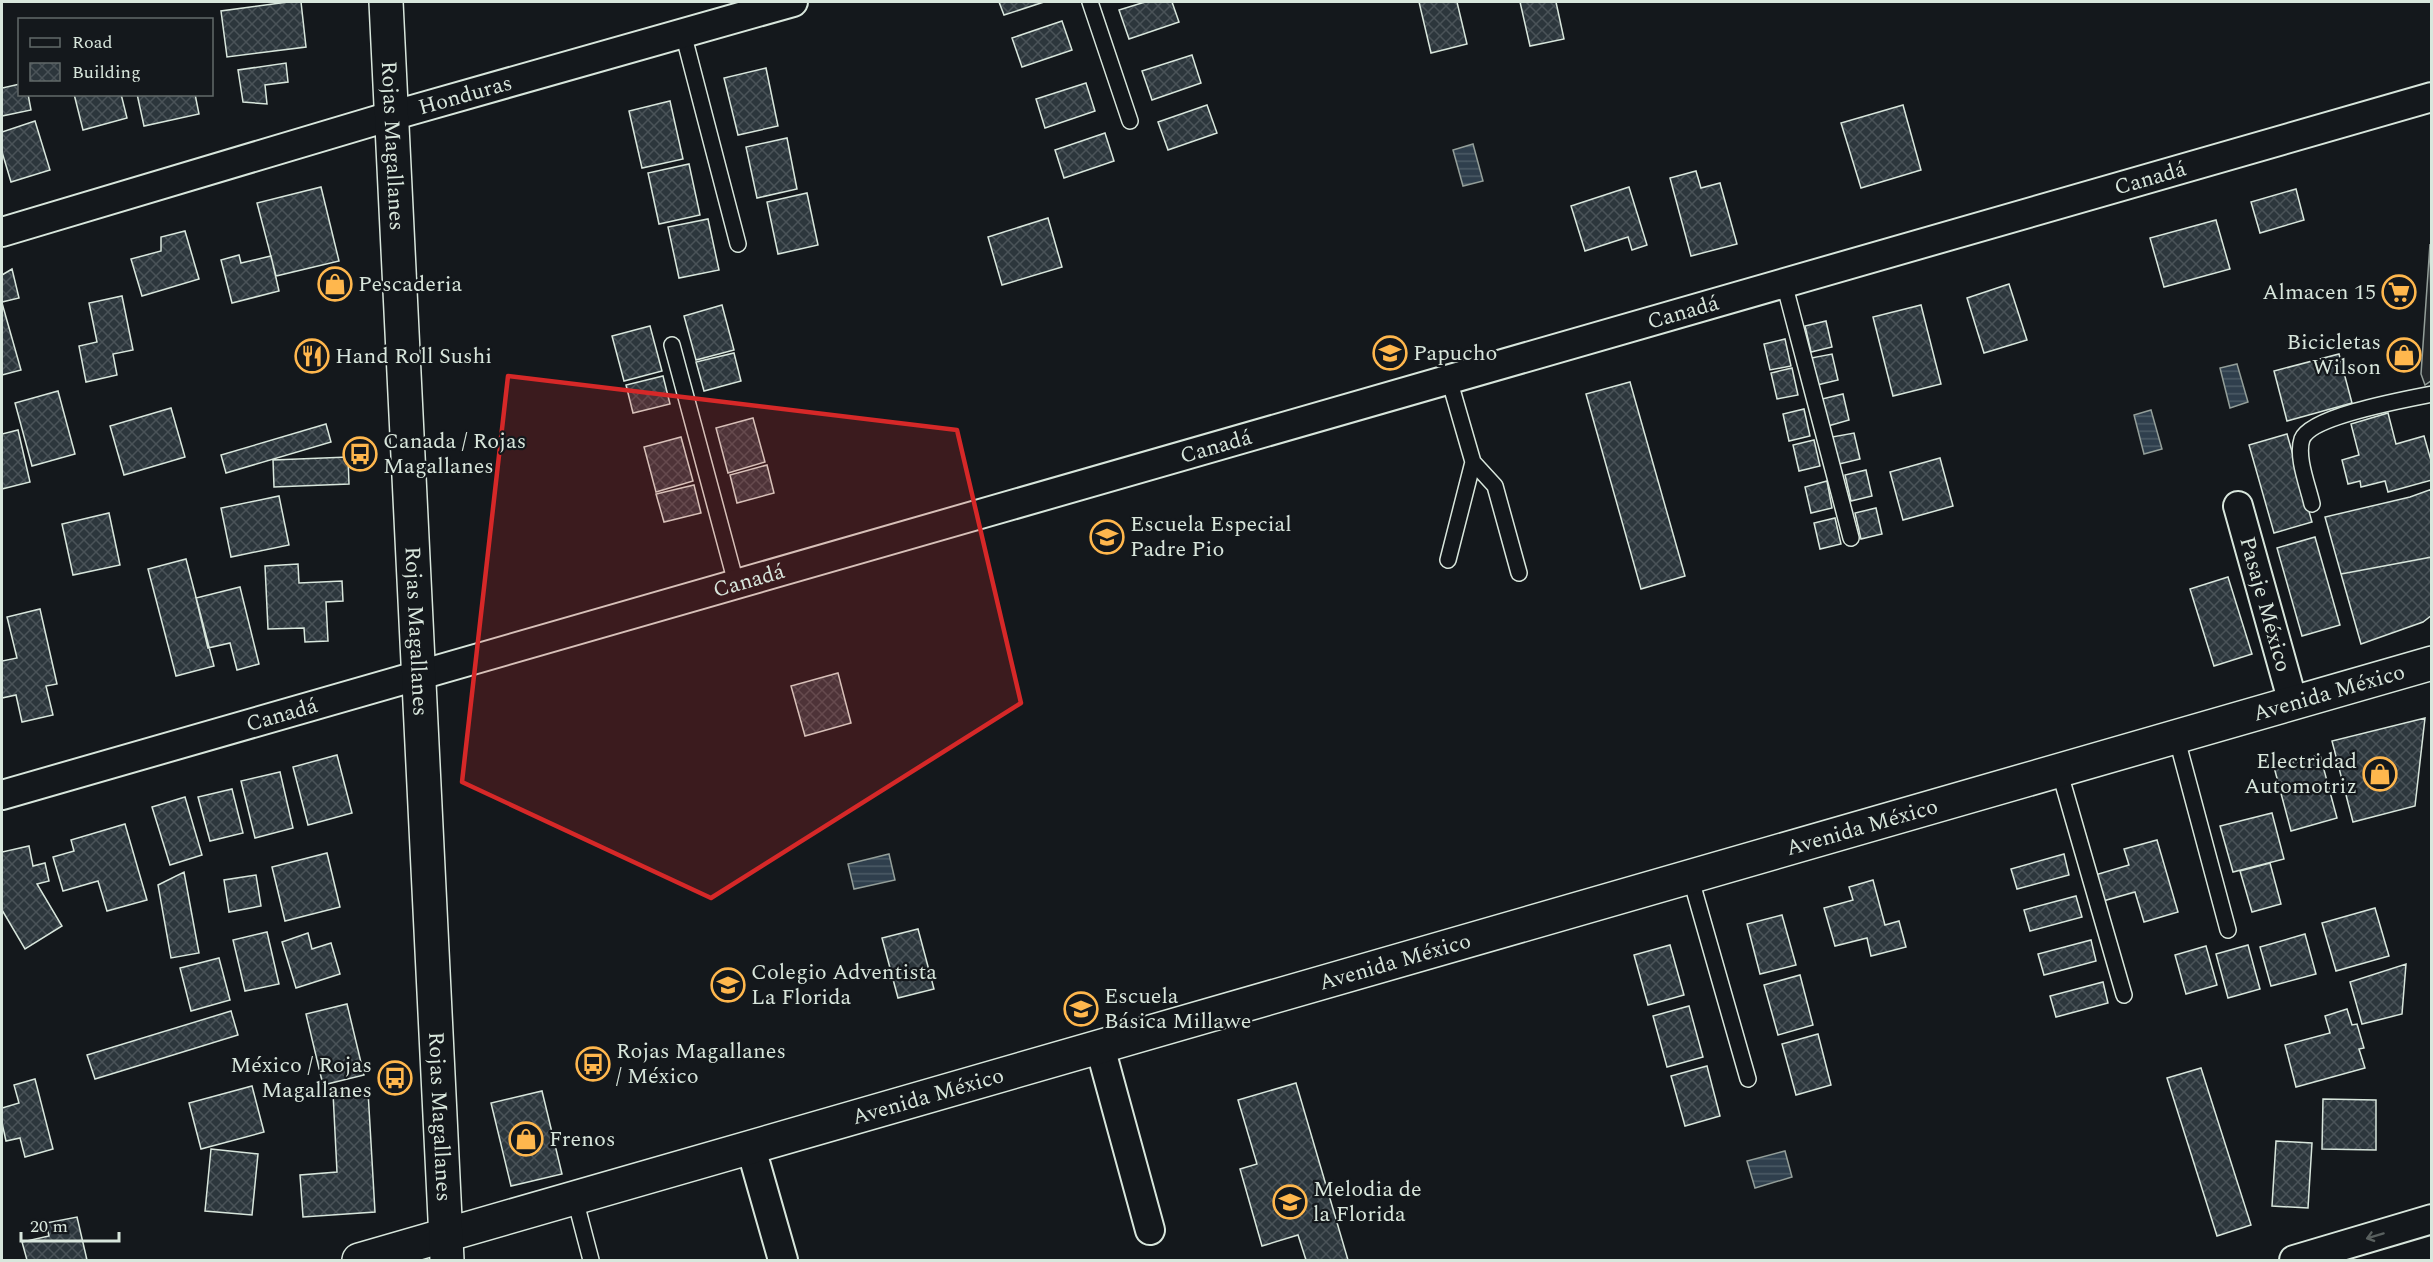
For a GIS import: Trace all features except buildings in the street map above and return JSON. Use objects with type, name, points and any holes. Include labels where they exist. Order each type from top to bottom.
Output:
[{"type":"street","name":"Rojas Magallanes","points":[[386,2],[446,1248]]},
{"type":"street","name":"Honduras","points":[[2,232],[391,116],[793,2]]},
{"type":"street","name":"Canadá","points":[[2,795],[2432,97]]},
{"type":"street","name":"Pasaje México","points":[[2238,506],[2293,702]]},
{"type":"street","name":"Avenida México","points":[[359,1260],[446,1248],[575,1199],[2432,663]]},
{"type":"street","points":[[1100,1047],[1150,1230]]},
{"type":"street","points":[[751,1148],[783,1260]]},
{"type":"street","points":[[2294,1260],[2432,1219]]},
{"type":"lane","points":[[1090,2],[1130,121]]},
{"type":"lane","points":[[683,33],[738,244]]},
{"type":"lane","points":[[1784,283],[1851,538]]},
{"type":"lane","points":[[672,345],[736,583]]},
{"type":"lane","points":[[1449,379],[1473,462],[1495,486],[1519,573]]},
{"type":"lane","points":[[2312,504],[2301,454],[2302,439],[2309,429],[2357,410],[2432,394]]},
{"type":"lane","points":[[1448,560],[1473,462]]},
{"type":"lane","points":[[2176,736],[2228,930]]},
{"type":"lane","points":[[2059,770],[2124,995]]},
{"type":"lane","points":[[1690,876],[1748,1079]]},
{"type":"lane","points":[[575,1199],[591,1260]]},
{"type":"highlighted area","points":[[508,376],[957,430],[1021,703],[711,898],[462,782]]},
{"type":"shaded area","points":[[2430,244],[2432,380],[2425,385],[2421,374]]},
{"type":"water","points":[[1473,144],[1483,181],[1463,186],[1453,150]]},
{"type":"water","points":[[2237,364],[2248,402],[2230,408],[2220,368]]},
{"type":"water","points":[[2151,410],[2162,449],[2144,454],[2134,415]]},
{"type":"water","points":[[889,854],[895,880],[854,889],[848,864]]},
{"type":"water","points":[[1785,1151],[1792,1177],[1755,1188],[1747,1161]]},
{"type":"place","name":"Pescaderia","points":[[335,284]]},
{"type":"place","name":"Almacen 15","points":[[2399,292]]},
{"type":"place","name":"Papucho","points":[[1390,353]]},
{"type":"place","name":"Bicicletas Wilson","points":[[2404,355]]},
{"type":"place","name":"Hand Roll Sushi","points":[[312,356]]},
{"type":"place","name":"Canada / Rojas Magallanes","points":[[360,454]]},
{"type":"place","name":"Escuela Especial Padre Pio","points":[[1107,537]]},
{"type":"place","name":"Electridad Automotriz","points":[[2380,774]]},
{"type":"place","name":"Colegio Adventista La Florida","points":[[728,985]]},
{"type":"place","name":"Escuela Básica Millawe","points":[[1081,1009]]},
{"type":"place","name":"Rojas Magallanes / México","points":[[593,1064]]},
{"type":"place","name":"México / Rojas Magallanes","points":[[395,1078]]},
{"type":"place","name":"Frenos","points":[[526,1139]]},
{"type":"place","name":"Melodia de la Florida","points":[[1290,1202]]}]
